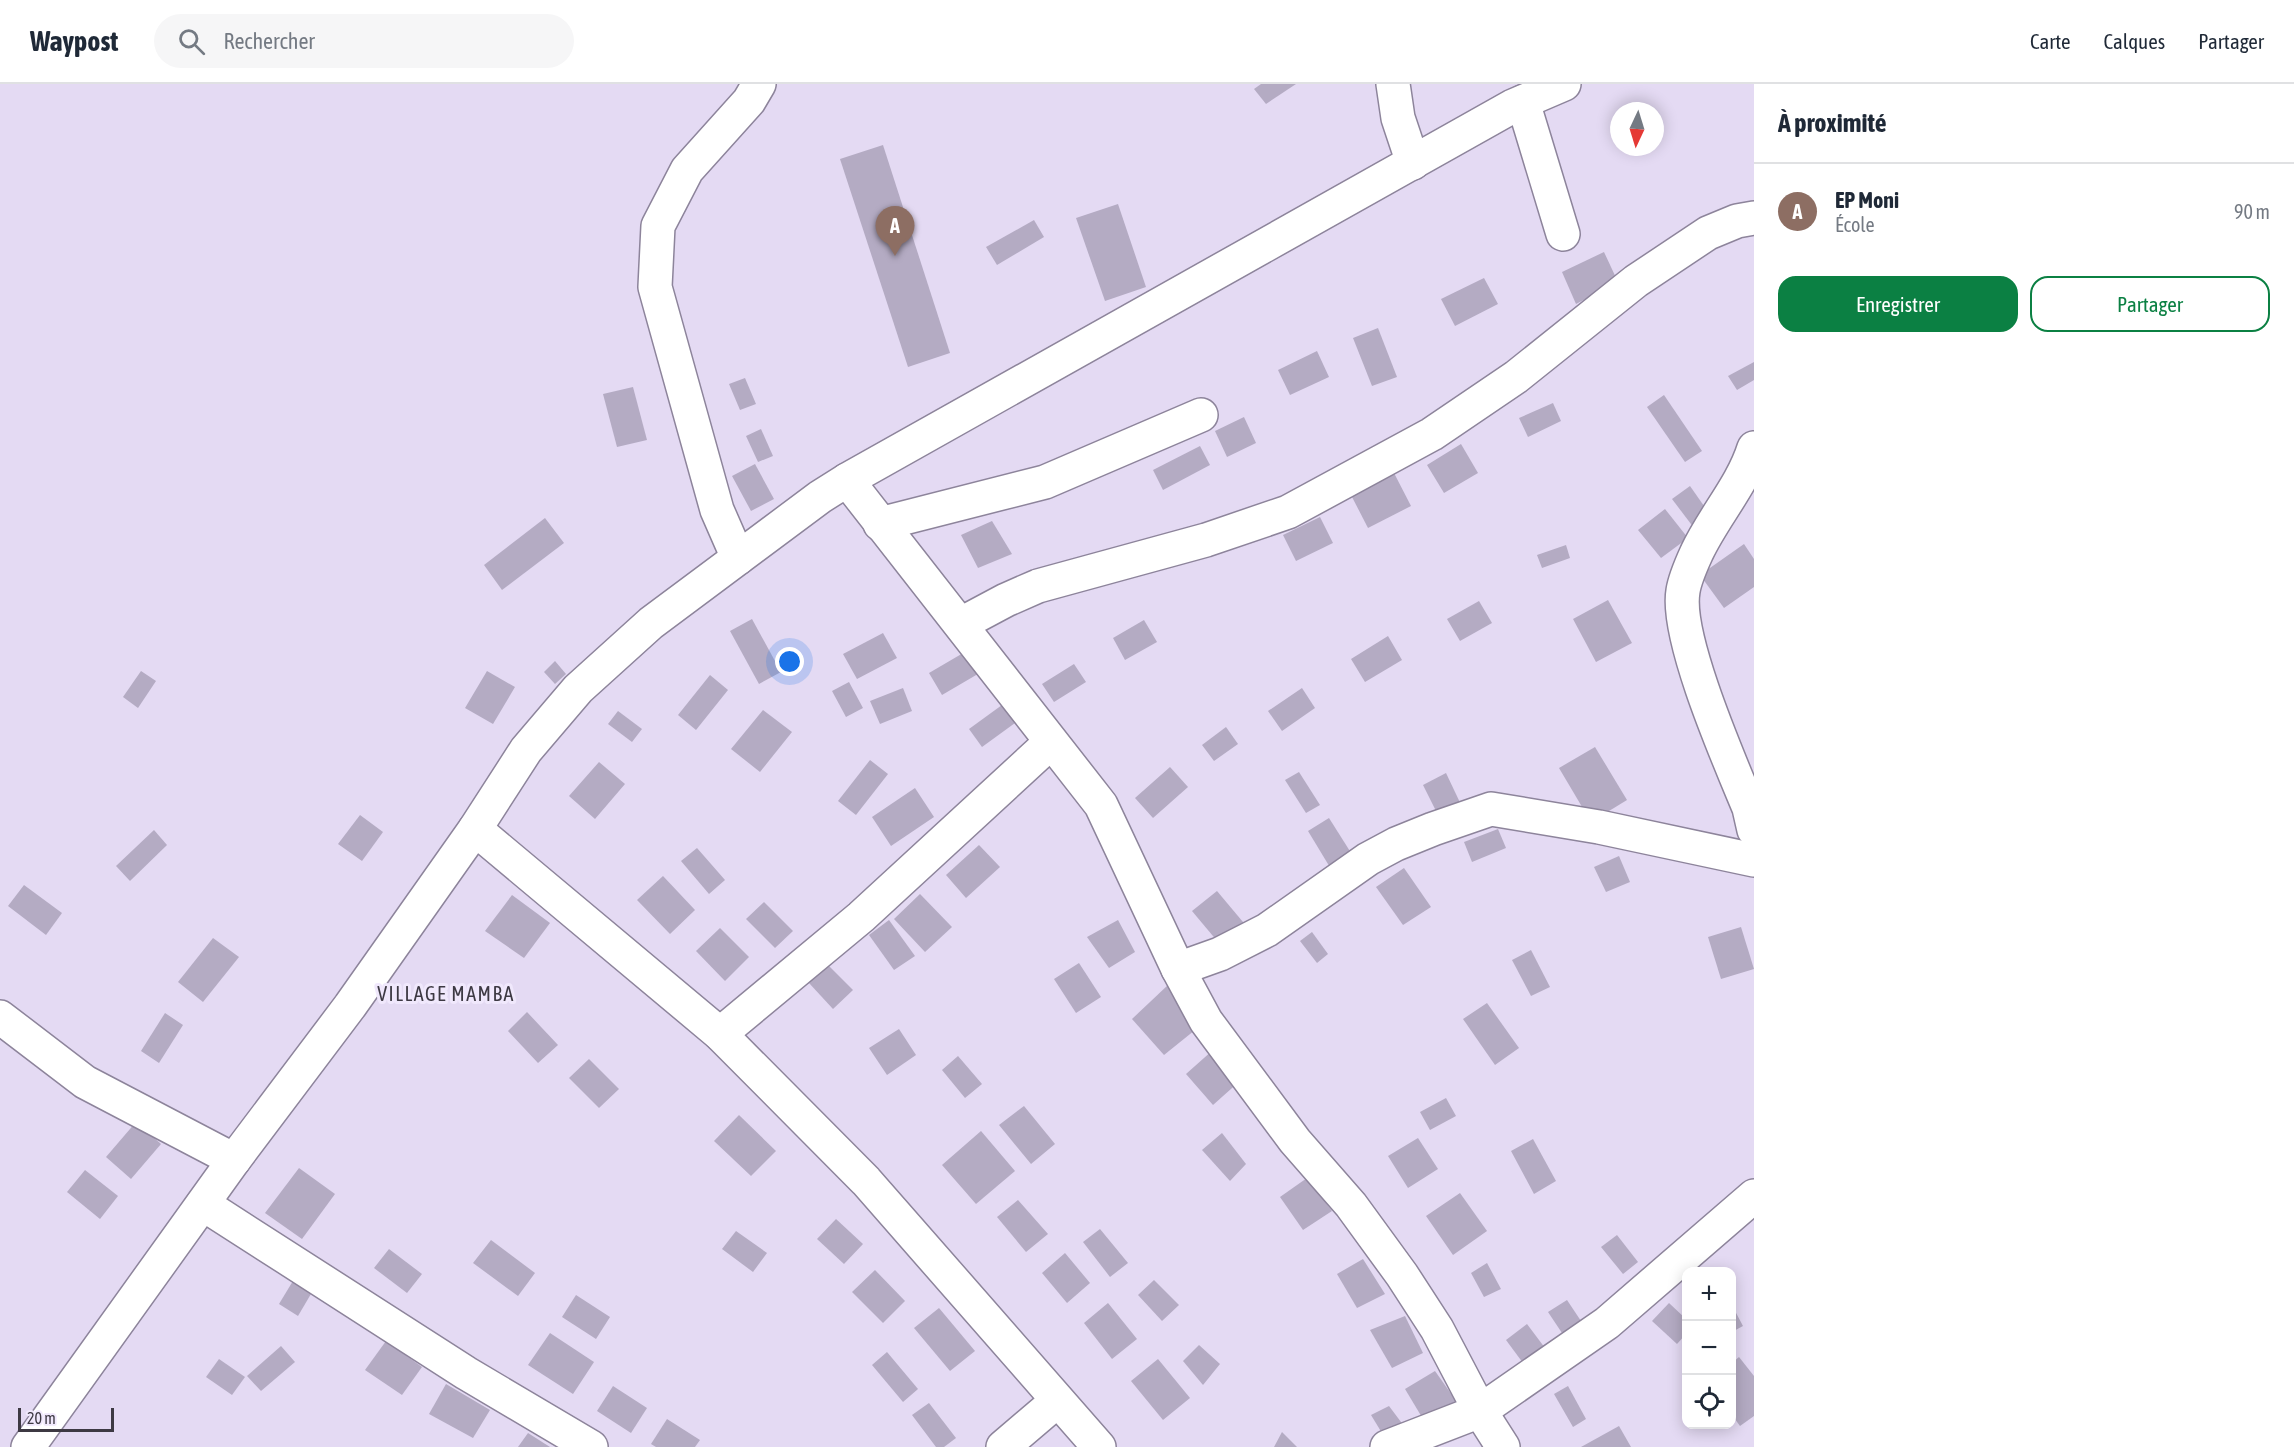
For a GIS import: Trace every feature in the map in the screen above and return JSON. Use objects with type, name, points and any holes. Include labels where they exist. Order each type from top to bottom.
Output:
[{"type":"street","points":[[738,558],[717,510],[655,287],[658,226],[687,170],[749,101],[759,84]]},
{"type":"street","points":[[1393,84],[1398,118],[1413,163]]},
{"type":"street","points":[[28,1447],[234,1160],[350,1006],[475,829],[526,750],[578,689],[651,623],[847,480],[1523,102],[1564,84]]},
{"type":"street","points":[[1523,102],[1563,234]]},
{"type":"street","points":[[961,624],[1038,586],[1206,540],[1288,512],[1432,434],[1516,377],[1636,281],[1708,233],[1754,218]]},
{"type":"street","points":[[880,524],[1045,482],[1201,415]]},
{"type":"street","points":[[1754,448],[1749,463],[1732,495],[1698,551],[1683,591],[1685,620],[1696,667],[1749,808],[1754,830]]},
{"type":"street","points":[[847,480],[961,624],[1050,743],[1101,805],[1178,969],[1206,1021],[1295,1140],[1351,1205],[1402,1275],[1437,1329],[1480,1411],[1503,1447]]},
{"type":"street","points":[[720,1034],[861,917],[1050,743]]},
{"type":"street","points":[[1178,969],[1220,954],[1267,930],[1368,859],[1396,844],[1433,828],[1491,809],[1599,827],[1754,860]]},
{"type":"street","points":[[475,829],[720,1034],[866,1181],[1099,1447]]},
{"type":"street","points":[[0,1017],[85,1082],[234,1160]]},
{"type":"street","points":[[1387,1447],[1480,1411],[1607,1323],[1754,1196]]},
{"type":"street","points":[[203,1204],[466,1373],[591,1447]]},
{"type":"street","points":[[1003,1447],[1057,1401]]},
{"type":"building","points":[[1261,84],[1296,84],[1266,104],[1254,89]]},
{"type":"building","points":[[883,145],[950,353],[908,367],[840,159]]},
{"type":"building","points":[[1118,204],[1146,287],[1105,301],[1076,218]]},
{"type":"building","points":[[1034,220],[1044,237],[997,265],[986,247]]},
{"type":"building","points":[[1604,252],[1618,282],[1576,304],[1562,272]]},
{"type":"building","points":[[1484,278],[1498,304],[1455,326],[1441,299]]},
{"type":"building","points":[[1378,328],[1397,377],[1372,386],[1353,338]]},
{"type":"building","points":[[1317,351],[1329,377],[1290,395],[1278,370]]},
{"type":"building","points":[[1754,362],[1754,380],[1737,390],[1728,376]]},
{"type":"building","points":[[745,378],[756,404],[740,410],[729,384]]},
{"type":"building","points":[[633,387],[647,440],[617,447],[603,394]]},
{"type":"building","points":[[1664,395],[1702,451],[1685,462],[1647,407]]},
{"type":"building","points":[[1553,403],[1561,421],[1528,437],[1519,418]]},
{"type":"building","points":[[1244,417],[1256,443],[1227,457],[1215,431]]},
{"type":"building","points":[[761,429],[773,456],[758,462],[746,436]]},
{"type":"building","points":[[1461,444],[1478,473],[1444,493],[1427,465]]},
{"type":"building","points":[[1200,446],[1210,465],[1163,490],[1153,470]]},
{"type":"building","points":[[755,464],[774,499],[751,511],[732,476]]},
{"type":"building","points":[[1394,473],[1411,506],[1368,528],[1351,495]]},
{"type":"building","points":[[1690,486],[1711,516],[1694,528],[1672,499]]},
{"type":"building","points":[[1665,509],[1688,538],[1661,558],[1638,530]]},
{"type":"building","points":[[1320,517],[1333,543],[1296,561],[1283,535]]},
{"type":"building","points":[[545,518],[564,543],[502,590],[484,565]]},
{"type":"building","points":[[992,521],[1012,554],[978,568],[961,535]]},
{"type":"building","points":[[1744,544],[1754,559],[1754,587],[1724,608],[1700,575]]},
{"type":"building","points":[[1566,545],[1570,558],[1542,568],[1537,555]]},
{"type":"building","points":[[1608,600],[1632,643],[1596,662],[1573,619]]},
{"type":"building","points":[[1479,601],[1492,623],[1460,641],[1447,619]]},
{"type":"building","points":[[752,619],[781,672],[759,684],[730,631]]},
{"type":"building","points":[[1144,620],[1157,642],[1125,660],[1113,638]]},
{"type":"building","points":[[883,633],[897,658],[857,679],[843,654]]},
{"type":"building","points":[[1388,636],[1402,660],[1365,682],[1351,659]]},
{"type":"building","points":[[970,649],[983,671],[942,695],[929,673]]},
{"type":"building","points":[[555,661],[566,674],[555,684],[544,672]]},
{"type":"building","points":[[1074,664],[1086,682],[1054,702],[1042,684]]},
{"type":"building","points":[[141,671],[156,681],[138,708],[123,697]]},
{"type":"building","points":[[487,671],[515,687],[493,724],[465,708]]},
{"type":"building","points":[[710,675],[728,690],[696,730],[678,715]]},
{"type":"building","points":[[849,682],[863,708],[846,717],[832,691]]},
{"type":"building","points":[[903,688],[912,711],[880,724],[870,701]]},
{"type":"building","points":[[1302,688],[1315,708],[1282,731],[1268,711]]},
{"type":"building","points":[[1002,705],[1015,723],[982,747],[969,729]]},
{"type":"building","points":[[763,710],[792,732],[760,772],[731,749]]},
{"type":"building","points":[[618,711],[642,729],[632,742],[608,724]]},
{"type":"building","points":[[1226,727],[1238,744],[1214,761],[1202,745]]},
{"type":"building","points":[[1595,747],[1627,800],[1591,822],[1559,768]]},
{"type":"building","points":[[870,760],[888,774],[856,815],[838,801]]},
{"type":"building","points":[[599,762],[625,784],[595,819],[569,796]]},
{"type":"building","points":[[1170,767],[1188,787],[1153,818],[1135,798]]},
{"type":"building","points":[[1299,772],[1320,805],[1306,813],[1285,780]]},
{"type":"building","points":[[1446,773],[1464,811],[1441,821],[1423,785]]},
{"type":"building","points":[[915,788],[934,817],[891,846],[872,817]]},
{"type":"building","points":[[360,815],[383,832],[362,861],[338,844]]},
{"type":"building","points":[[1329,818],[1353,856],[1331,869],[1308,831]]},
{"type":"building","points":[[1498,829],[1506,848],[1472,862],[1464,842]]},
{"type":"building","points":[[154,830],[167,845],[130,881],[116,866]]},
{"type":"building","points":[[979,845],[1000,867],[966,898],[946,875]]},
{"type":"building","points":[[697,848],[725,880],[709,894],[681,861]]},
{"type":"building","points":[[1619,856],[1630,882],[1606,892],[1594,867]]},
{"type":"building","points":[[1404,868],[1431,907],[1403,925],[1376,887]]},
{"type":"building","points":[[663,876],[695,910],[670,934],[637,900]]},
{"type":"building","points":[[24,885],[62,913],[46,935],[8,906]]},
{"type":"building","points":[[1217,891],[1248,928],[1223,948],[1192,911]]},
{"type":"building","points":[[920,894],[952,927],[925,952],[894,919]]},
{"type":"building","points":[[512,895],[550,923],[524,958],[485,931]]},
{"type":"building","points":[[764,902],[793,931],[775,948],[746,919]]},
{"type":"building","points":[[889,920],[915,956],[894,970],[869,935]]},
{"type":"building","points":[[1118,920],[1135,952],[1109,968],[1087,937]]},
{"type":"building","points":[[1741,927],[1754,969],[1721,979],[1708,937]]},
{"type":"building","points":[[720,928],[749,957],[725,981],[696,951]]},
{"type":"building","points":[[1312,932],[1328,954],[1317,963],[1300,941]]},
{"type":"building","points":[[213,938],[239,957],[203,1002],[178,982]]},
{"type":"building","points":[[1531,950],[1550,987],[1531,996],[1512,960]]},
{"type":"building","points":[[1079,963],[1101,997],[1076,1013],[1054,979]]},
{"type":"building","points":[[828,965],[853,990],[833,1009],[809,983]]},
{"type":"building","points":[[1168,985],[1200,1026],[1164,1055],[1132,1019]]},
{"type":"building","points":[[1487,1003],[1519,1048],[1495,1065],[1463,1019]]},
{"type":"building","points":[[527,1012],[558,1045],[538,1063],[508,1031]]},
{"type":"building","points":[[165,1013],[183,1025],[159,1063],[141,1051]]},
{"type":"building","points":[[899,1029],[916,1055],[887,1075],[869,1048]]},
{"type":"building","points":[[1213,1050],[1241,1080],[1213,1105],[1186,1074]]},
{"type":"building","points":[[958,1056],[982,1084],[965,1098],[942,1070]]},
{"type":"building","points":[[589,1059],[619,1089],[599,1108],[569,1078]]},
{"type":"building","points":[[1446,1098],[1456,1116],[1430,1130],[1420,1112]]},
{"type":"building","points":[[1024,1106],[1055,1144],[1031,1164],[999,1125]]},
{"type":"building","points":[[739,1115],[776,1151],[751,1176],[714,1141]]},
{"type":"building","points":[[136,1122],[161,1144],[131,1179],[106,1157]]},
{"type":"building","points":[[981,1131],[1015,1171],[976,1204],[942,1165]]},
{"type":"building","points":[[1222,1133],[1246,1164],[1230,1181],[1202,1150]]},
{"type":"building","points":[[1418,1138],[1438,1169],[1408,1188],[1388,1156]]},
{"type":"building","points":[[1533,1139],[1556,1181],[1534,1194],[1511,1151]]},
{"type":"building","points":[[299,1168],[335,1194],[302,1239],[265,1213]]},
{"type":"building","points":[[85,1170],[118,1196],[100,1219],[67,1192]]},
{"type":"building","points":[[1307,1178],[1332,1211],[1303,1230],[1280,1197]]},
{"type":"building","points":[[1460,1193],[1487,1231],[1453,1255],[1426,1216]]},
{"type":"building","points":[[1018,1200],[1048,1234],[1026,1252],[997,1217]]},
{"type":"building","points":[[836,1219],[863,1244],[844,1264],[817,1239]]},
{"type":"building","points":[[1100,1229],[1128,1263],[1110,1277],[1083,1242]]},
{"type":"building","points":[[736,1231],[767,1253],[753,1272],[722,1249]]},
{"type":"building","points":[[1617,1235],[1638,1262],[1623,1274],[1601,1247]]},
{"type":"building","points":[[491,1240],[535,1273],[518,1296],[473,1263]]},
{"type":"building","points":[[389,1249],[422,1274],[407,1293],[374,1268]]},
{"type":"building","points":[[1065,1253],[1090,1283],[1067,1303],[1042,1273]]},
{"type":"building","points":[[1363,1259],[1385,1294],[1357,1308],[1337,1274]]},
{"type":"building","points":[[1487,1263],[1501,1289],[1484,1297],[1471,1273]]},
{"type":"building","points":[[875,1270],[905,1301],[883,1323],[852,1292]]},
{"type":"building","points":[[299,1271],[318,1282],[298,1316],[279,1304]]},
{"type":"building","points":[[1154,1280],[1179,1305],[1162,1321],[1138,1295]]},
{"type":"building","points":[[576,1295],[610,1317],[596,1339],[562,1317]]},
{"type":"building","points":[[1567,1300],[1589,1333],[1570,1345],[1548,1312]]},
{"type":"building","points":[[1108,1303],[1137,1339],[1112,1359],[1084,1323]]},
{"type":"building","points":[[1669,1303],[1682,1315],[1682,1338],[1677,1344],[1652,1321]]},
{"type":"building","points":[[939,1308],[975,1351],[950,1371],[914,1328]]},
{"type":"building","points":[[1736,1313],[1743,1326],[1736,1330]]},
{"type":"building","points":[[1405,1316],[1423,1353],[1392,1368],[1370,1330]]},
{"type":"building","points":[[1527,1324],[1545,1348],[1523,1363],[1506,1340]]},
{"type":"building","points":[[550,1333],[594,1362],[573,1394],[528,1365]]},
{"type":"building","points":[[386,1341],[422,1367],[402,1395],[365,1370]]},
{"type":"building","points":[[1199,1345],[1220,1364],[1203,1385],[1183,1361]]},
{"type":"building","points":[[281,1346],[295,1362],[261,1391],[247,1376]]},
{"type":"building","points":[[887,1352],[918,1389],[903,1402],[872,1365]]},
{"type":"building","points":[[1739,1357],[1754,1376],[1754,1416],[1740,1426],[1736,1420],[1736,1360]]},
{"type":"building","points":[[219,1359],[245,1377],[232,1395],[206,1377]]},
{"type":"building","points":[[1158,1359],[1190,1398],[1163,1420],[1131,1381]]},
{"type":"building","points":[[1435,1371],[1459,1405],[1426,1424],[1405,1389]]},
{"type":"building","points":[[446,1384],[490,1410],[473,1438],[429,1414]]},
{"type":"building","points":[[613,1386],[647,1408],[631,1433],[597,1411]]},
{"type":"building","points":[[1568,1386],[1586,1419],[1573,1427],[1554,1394]]},
{"type":"building","points":[[929,1403],[956,1438],[944,1447],[936,1447],[912,1415]]},
{"type":"building","points":[[1389,1406],[1407,1430],[1385,1438],[1371,1415]]},
{"type":"building","points":[[667,1419],[700,1440],[695,1447],[656,1447],[651,1444]]},
{"type":"building","points":[[1619,1426],[1631,1447],[1581,1447]]},
{"type":"building","points":[[1282,1432],[1297,1447],[1274,1447]]},
{"type":"building","points":[[528,1433],[550,1447],[518,1447]]},
{"type":"place","name":"EP Moni","points":[[895,256]]},
{"type":"district","name":"VILLAGE MAMBA","points":[[446,993]]}]
